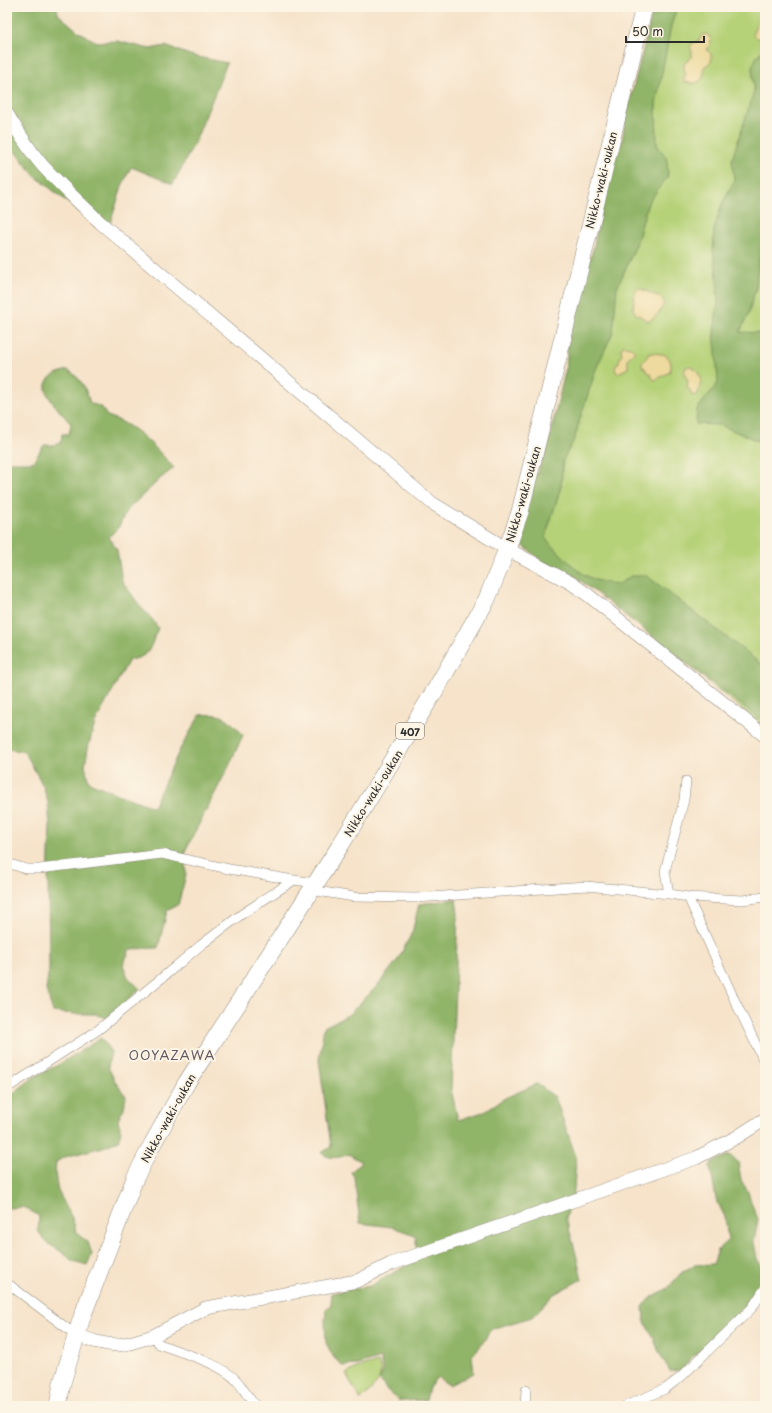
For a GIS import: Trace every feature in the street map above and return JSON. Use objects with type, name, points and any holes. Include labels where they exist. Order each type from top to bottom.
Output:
[{"type":"highway","name":"Nikko-waki-oukan","points":[[58,1406],[62,1383],[76,1335],[132,1185],[153,1143],[187,1082],[375,790],[487,599],[520,512],[644,7]]},
{"type":"street","points":[[7,114],[42,165],[102,224],[432,502],[507,549],[571,583],[765,736]]},
{"type":"street","points":[[669,894],[665,871],[684,800],[686,781]]},
{"type":"street","points":[[7,863],[26,870],[162,854],[229,869],[294,880],[354,897],[416,898],[586,886],[688,897],[742,900],[765,897]]},
{"type":"street","points":[[7,1088],[98,1030],[201,945],[242,914],[294,880]]},
{"type":"street","points":[[688,897],[765,1063]]},
{"type":"street","points":[[7,1283],[76,1335],[93,1341],[118,1345],[139,1342],[206,1308],[357,1281],[391,1264],[696,1158],[737,1137],[765,1119]]},
{"type":"street","points":[[624,1406],[665,1389],[681,1377],[752,1308],[765,1288]]},
{"type":"street","points":[[153,1336],[159,1344],[225,1371],[238,1382],[250,1402],[256,1406]]},
{"type":"street","points":[[525,1406],[526,1390]]},
{"type":"green space","points":[[7,7],[57,7],[58,14],[79,32],[97,42],[117,41],[150,49],[165,46],[193,56],[227,63],[195,142],[173,184],[131,167],[122,186],[109,227],[98,227],[34,175],[8,143],[13,133],[7,127]]},
{"type":"green space","points":[[654,7],[677,7],[671,26],[656,104],[657,145],[667,158],[668,176],[648,203],[636,245],[617,288],[613,332],[596,369],[575,438],[563,460],[561,487],[545,538],[578,570],[593,579],[619,584],[631,576],[647,576],[765,667],[765,723],[573,575],[543,562],[520,543],[521,527],[532,484],[547,449],[566,368],[568,343],[585,273],[593,250],[612,161],[622,142],[626,116]]},
{"type":"green space","points":[[671,7],[765,7],[765,728],[534,539]]},
{"type":"green space","points":[[765,48],[765,228],[763,248],[758,265],[756,288],[748,315],[740,332],[762,333],[765,337],[765,444],[720,425],[696,424],[697,409],[718,383],[714,333],[718,300],[717,276],[713,251],[714,230],[721,206],[734,181],[732,159],[754,92],[752,67],[757,56]]},
{"type":"green space","points":[[68,370],[77,377],[82,384],[90,403],[101,407],[107,416],[135,430],[152,444],[174,468],[161,478],[127,510],[118,528],[109,537],[117,550],[122,581],[158,628],[146,654],[136,659],[129,660],[95,723],[85,766],[89,782],[153,807],[179,751],[200,715],[215,715],[225,718],[229,720],[243,735],[228,768],[185,851],[186,875],[178,905],[167,911],[158,948],[130,949],[123,965],[128,977],[140,989],[107,1018],[95,1014],[53,1012],[46,990],[49,968],[48,881],[50,826],[48,802],[43,786],[25,752],[7,749],[7,462],[33,462],[44,445],[61,443],[62,434],[69,434],[71,424],[47,394],[46,386],[48,380],[55,374]]},
{"type":"green space","points":[[456,899],[458,914],[451,1089],[458,1120],[483,1112],[505,1098],[537,1084],[555,1097],[576,1157],[574,1190],[566,1218],[582,1279],[554,1294],[532,1317],[491,1329],[482,1344],[472,1356],[474,1373],[449,1385],[437,1377],[429,1388],[426,1400],[399,1401],[386,1389],[379,1379],[383,1372],[380,1358],[358,1365],[343,1366],[334,1358],[326,1343],[326,1310],[331,1304],[332,1293],[370,1286],[418,1259],[415,1235],[392,1227],[360,1223],[354,1177],[351,1172],[361,1162],[349,1154],[335,1158],[328,1157],[321,1153],[331,1147],[319,1060],[324,1027],[348,1015],[376,987],[397,961],[412,933],[419,904]]},
{"type":"green space","points":[[101,1038],[111,1052],[108,1067],[116,1083],[126,1096],[124,1108],[118,1120],[121,1131],[118,1141],[103,1147],[65,1157],[56,1162],[55,1173],[58,1191],[73,1220],[76,1233],[88,1242],[92,1254],[87,1265],[73,1261],[47,1243],[38,1231],[39,1216],[24,1207],[7,1209],[7,1098],[34,1077],[58,1065]]},
{"type":"green space","points":[[730,1155],[738,1162],[741,1180],[748,1192],[758,1219],[754,1242],[757,1259],[765,1271],[760,1286],[746,1304],[704,1348],[692,1357],[682,1370],[670,1371],[644,1320],[643,1307],[649,1299],[668,1288],[681,1273],[694,1265],[713,1264],[718,1250],[728,1241],[725,1217],[716,1199],[710,1167],[712,1162]]},
{"type":"green space","points":[[378,1362],[381,1371],[379,1381],[361,1400],[346,1374],[357,1368]]},
{"type":"sand","points":[[762,7],[765,7],[765,37],[760,39],[753,34]]},
{"type":"sand","points":[[706,34],[710,37],[711,42],[707,50],[711,54],[711,62],[704,67],[702,79],[696,83],[684,82],[686,73],[684,70],[684,64],[692,57],[690,47],[693,43],[700,40],[702,35]]},
{"type":"sand","points":[[639,288],[659,296],[664,301],[659,313],[648,321],[635,313],[633,309],[635,291]]},
{"type":"sand","points":[[623,346],[631,347],[634,350],[634,353],[628,358],[628,368],[618,373],[616,372],[615,367],[622,355],[621,350]]},
{"type":"sand","points":[[650,353],[665,355],[669,358],[671,363],[669,372],[655,380],[645,368],[642,367],[642,363]]},
{"type":"sand","points":[[691,366],[696,370],[701,378],[698,394],[695,396],[692,395],[690,390],[687,388],[688,381],[684,373],[686,367]]},
{"type":"district","name":"OOYAZAWA","points":[[172,1054]]}]
